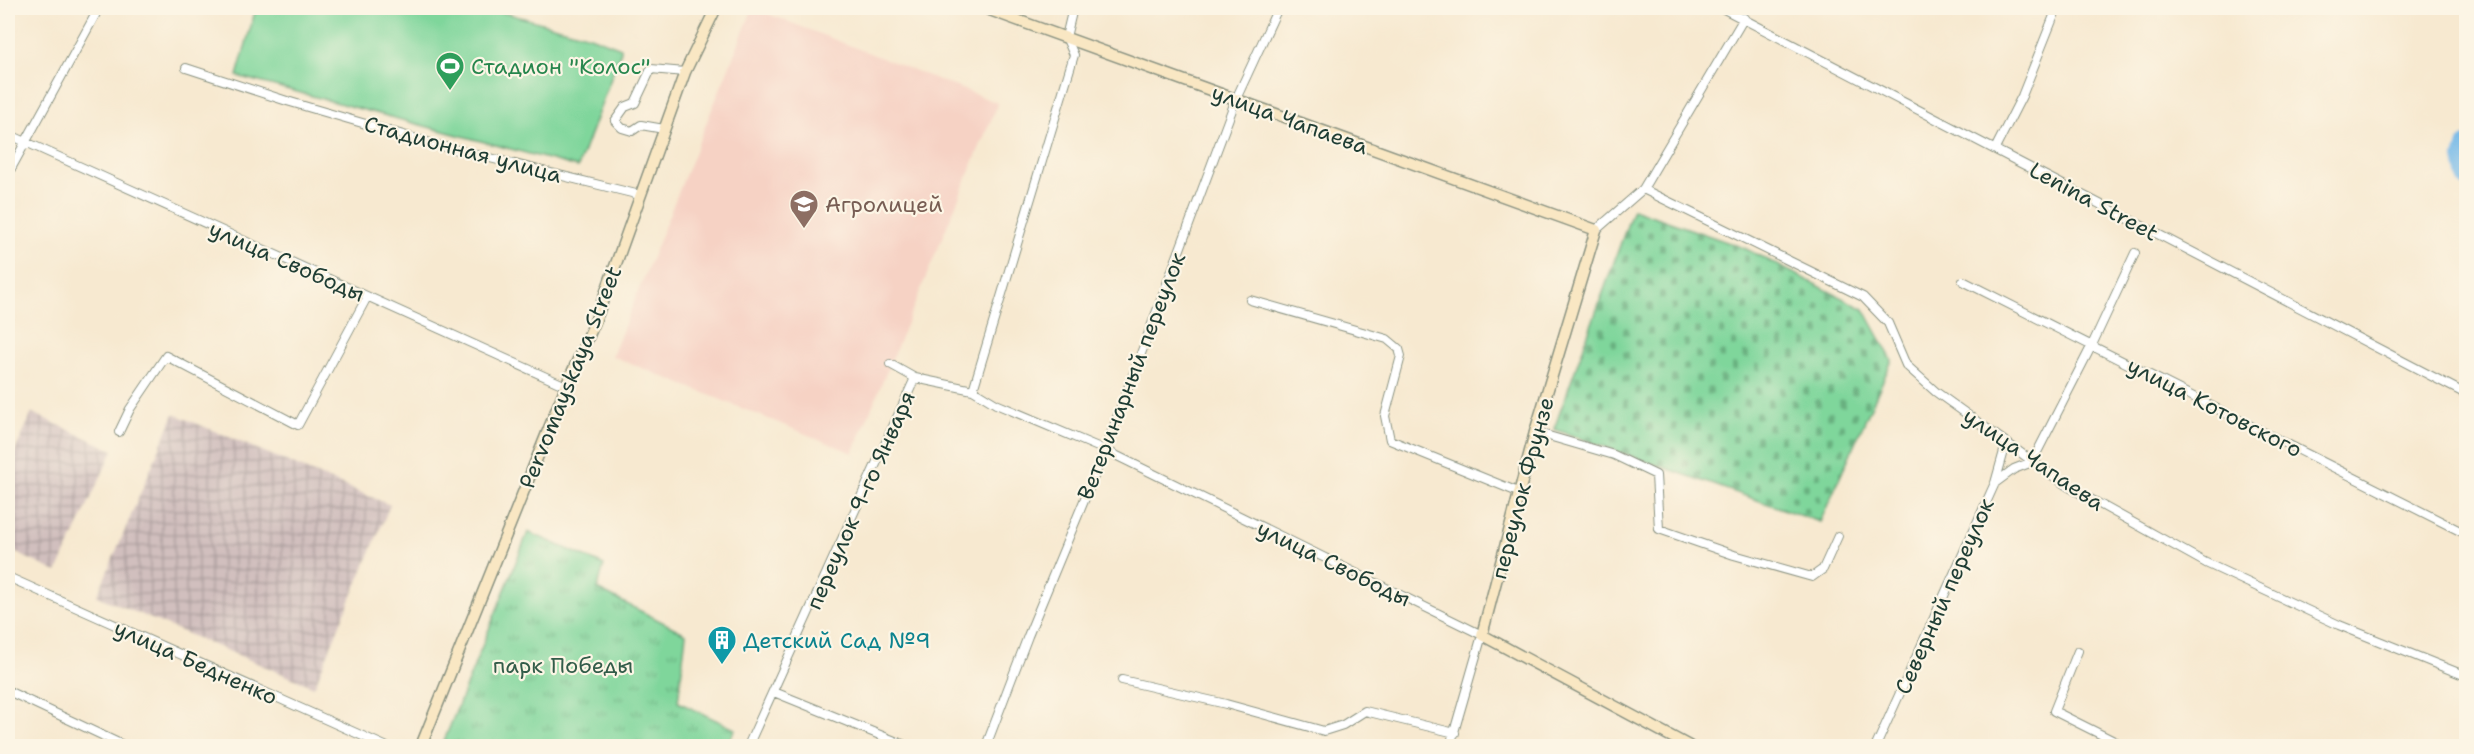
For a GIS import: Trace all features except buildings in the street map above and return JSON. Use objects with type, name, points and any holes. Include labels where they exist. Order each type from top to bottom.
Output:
[{"type":"main road","name":"Pervomayskaya Street","points":[[421,747],[566,386],[595,322],[685,72],[716,8]]},
{"type":"main road","name":"улица Чапаева","points":[[984,8],[1596,230]]},
{"type":"main road","name":"переулок Фрунзе","points":[[1482,635],[1518,492],[1596,230]]},
{"type":"main road","name":"улица Свободы","points":[[1482,635],[1689,747]]},
{"type":"street","points":[[8,174],[99,8]]},
{"type":"street","points":[[973,390],[1074,55],[1066,37],[1074,8]]},
{"type":"street","name":"Ветеринарный переулок","points":[[986,747],[1028,636],[1105,450],[1236,99],[1278,8]]},
{"type":"street","name":"Lenina Street","points":[[1722,8],[2466,394]]},
{"type":"street","points":[[1995,149],[2022,96],[2057,8]]},
{"type":"street","points":[[1596,230],[1644,189],[1744,18]]},
{"type":"street","name":"Стадионная улица","points":[[186,68],[287,101],[441,146],[640,195]]},
{"type":"street","points":[[664,129],[641,125],[632,131],[622,128],[615,121],[625,107],[635,103],[651,69],[685,72]]},
{"type":"street","name":"улица Свободы","points":[[8,134],[566,386]]},
{"type":"street","name":"улица Чапаева","points":[[1644,189],[1863,297],[1888,323],[1906,365],[1936,392],[2067,486],[2206,563],[2339,625],[2466,676]]},
{"type":"street","points":[[1995,483],[2014,470],[2032,462],[2092,345],[2135,253]]},
{"type":"street","name":"улица Котовского","points":[[1963,281],[2466,534]]},
{"type":"street","points":[[119,432],[130,409],[166,356],[298,425],[367,297]]},
{"type":"street","points":[[1250,300],[1387,339],[1399,349],[1401,356],[1385,416],[1390,440],[1518,492]]},
{"type":"street","points":[[890,364],[915,378]]},
{"type":"street","name":"переулок 9-го Января","points":[[748,747],[915,378],[973,390]]},
{"type":"street","name":"улица Свободы","points":[[973,390],[996,404],[1105,450],[1482,635]]},
{"type":"street","points":[[1535,432],[1614,455],[1656,475],[1659,529],[1734,555],[1812,577],[1822,569],[1838,536]]},
{"type":"street","name":"Северный переулок","points":[[1876,747],[1995,483],[2007,444]]},
{"type":"street","name":"улица Бедненко","points":[[8,577],[385,747]]},
{"type":"street","name":"переулок Фрунзе","points":[[1450,747],[1482,635]]},
{"type":"street","points":[[2078,651],[2054,711],[2124,747]]},
{"type":"street","points":[[1122,680],[1226,704],[1324,731],[1343,725],[1365,711],[1455,733]]},
{"type":"street","points":[[8,691],[125,747]]},
{"type":"street","points":[[774,692],[907,747]]},
{"type":"shaded area","name":"Агролицей","points":[[753,8],[998,103],[853,453],[612,356]]},
{"type":"shaded area","points":[[32,413],[113,450],[57,572],[8,549],[8,467]]},
{"type":"shaded area","points":[[174,414],[390,505],[314,687],[97,596]]},
{"type":"green space","name":"Стадион \"Колос\"","points":[[256,8],[486,8],[590,36],[621,48],[621,51],[578,167],[237,76]]},
{"type":"green space","points":[[1633,209],[1744,248],[1864,309],[1892,360],[1820,522],[1554,429]]},
{"type":"green space","name":"парк Победы","points":[[528,532],[604,565],[597,589],[686,634],[678,702],[735,729],[727,746],[442,746]]},
{"type":"waterway","points":[[2466,144],[2462,158],[2466,179]]},
{"type":"place","name":"Стадион \"Колос\"","points":[[450,92]]},
{"type":"place","name":"Агролицей","points":[[804,230]]},
{"type":"place","name":"Детский Сад №9","points":[[722,666]]}]
